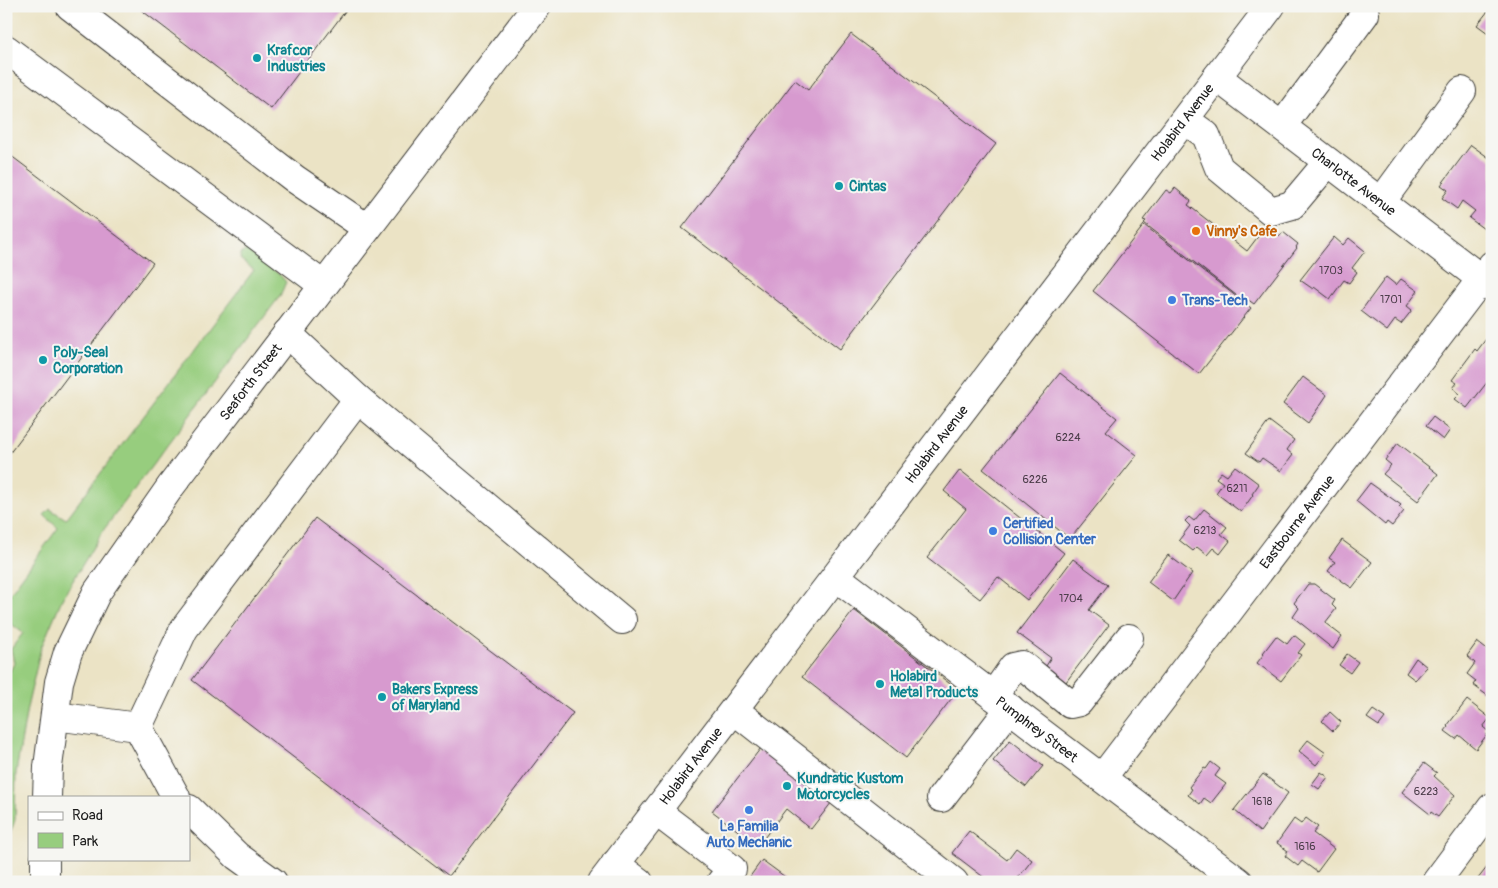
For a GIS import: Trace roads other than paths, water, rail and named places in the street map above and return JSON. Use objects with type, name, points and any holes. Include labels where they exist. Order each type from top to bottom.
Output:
[{"type":"street","points":[[70,6],[295,179],[367,228]]},
{"type":"street","name":"Seaforth Street","points":[[47,796],[48,767],[59,682],[68,652],[97,592],[171,486],[537,6]]},
{"type":"street","name":"Holabird Avenue","points":[[609,873],[1271,6]]},
{"type":"street","points":[[1282,126],[1365,14],[1364,6]]},
{"type":"street","points":[[6,48],[323,285]]},
{"type":"street","name":"Charlotte Avenue","points":[[1217,77],[1381,202],[1488,277]]},
{"type":"street","points":[[1381,202],[1462,91]]},
{"type":"street","points":[[1185,120],[1206,135],[1219,168],[1271,211],[1292,205],[1328,162]]},
{"type":"street","name":"Eastbourne Avenue","points":[[1102,778],[1488,277]]},
{"type":"street","points":[[287,333],[358,399],[622,620]]},
{"type":"street","points":[[138,727],[184,629],[358,399]]},
{"type":"street","name":"Pumphrey Street","points":[[836,577],[1239,882]]},
{"type":"street","points":[[940,798],[1002,702],[1014,667],[1022,665],[1070,704],[1079,702],[1129,638]]},
{"type":"street","points":[[734,710],[954,882]]},
{"type":"street","points":[[55,716],[138,727]]},
{"type":"street","points":[[138,727],[175,796]]},
{"type":"street","points":[[1436,882],[1492,807]]},
{"type":"street","points":[[190,810],[237,856],[273,882]]},
{"type":"street","points":[[657,812],[732,869],[722,882]]},
{"type":"street","points":[[45,860],[45,882]]},
{"type":"street","points":[[609,873],[639,882]]},
{"type":"place","name":"Krafcor Industries","points":[[257,58]]},
{"type":"place","name":"Cintas","points":[[839,186]]},
{"type":"place","name":"Vinny's Cafe","points":[[1196,231]]},
{"type":"place","name":"Trans-Tech","points":[[1172,300]]},
{"type":"place","name":"Poly-Seal Corporation","points":[[43,360]]},
{"type":"place","name":"Certified Collision Center","points":[[993,531]]},
{"type":"place","name":"Holabird Metal Products","points":[[880,684]]},
{"type":"place","name":"Bakers Express of Maryland","points":[[382,697]]},
{"type":"place","name":"Kundratic Kustom Motorcycles","points":[[787,786]]},
{"type":"place","name":"La Familia Auto Mechanic","points":[[749,810]]}]
